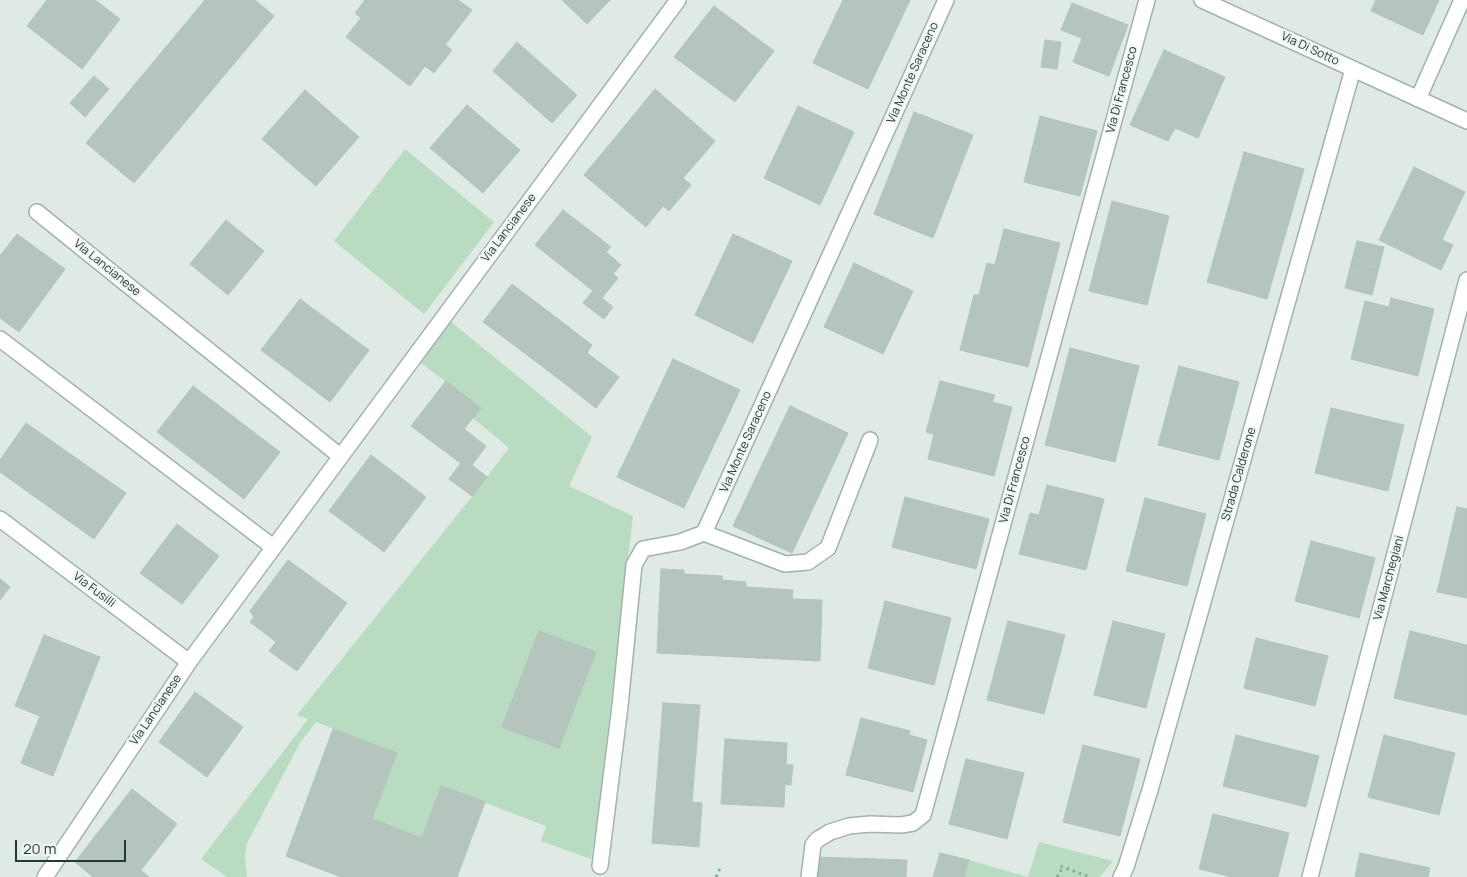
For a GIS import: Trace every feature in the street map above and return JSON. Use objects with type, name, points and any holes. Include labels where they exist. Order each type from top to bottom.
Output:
[{"type":"street","name":"Via Lancianese","points":[[45,877],[189,662],[678,0]]},
{"type":"street","name":"Via Monte Saraceno","points":[[704,533],[946,0]]},
{"type":"street","name":"Via Di Francesco","points":[[809,877],[813,845],[817,840],[830,832],[849,826],[913,823],[923,815],[1147,0]]},
{"type":"street","points":[[1418,99],[1462,0]]},
{"type":"street","name":"Via Di Sotto","points":[[1210,2],[1467,121]]},
{"type":"street","name":"Strada Calderone","points":[[1121,877],[1126,867],[1150,790],[1353,69]]},
{"type":"street","name":"Via Lancianese","points":[[37,212],[340,456]]},
{"type":"street","name":"Via Marchegiani","points":[[1310,877],[1467,280]]},
{"type":"street","points":[[0,339],[273,546]]},
{"type":"street","points":[[600,866],[620,706],[634,564],[644,549],[680,542],[704,533],[785,564],[808,562],[828,548],[870,440]]},
{"type":"street","name":"Via Fusilli","points":[[0,519],[189,662]]},
{"type":"path","points":[[716,877],[721,866]]},
{"type":"path","points":[[1057,877],[1061,872],[1060,866],[1090,877]]},
{"type":"green space","points":[[405,149],[494,222],[424,314],[334,241]]},
{"type":"green space","points":[[450,321],[592,437],[569,486],[633,516],[598,815],[591,859],[541,841],[546,826],[441,786],[422,838],[372,819],[397,753],[316,722],[300,743],[247,843],[245,857],[247,877],[227,877],[201,859],[308,719],[297,715],[509,448],[473,418],[480,407],[418,361]]},
{"type":"green space","points":[[1039,842],[1113,861],[1100,877],[1028,877]]},
{"type":"green space","points":[[969,860],[1028,877],[964,877]]},
{"type":"building","points":[[47,0],[95,0],[120,19],[82,69],[27,26]]},
{"type":"building","points":[[205,0],[255,0],[274,16],[134,183],[86,143]]},
{"type":"building","points":[[365,0],[458,0],[472,10],[445,45],[452,50],[434,73],[425,66],[410,86],[346,37],[361,18],[355,13]]},
{"type":"building","points":[[562,0],[610,0],[587,24]]},
{"type":"building","points":[[843,0],[910,0],[868,89],[813,63]]},
{"type":"building","points":[[1376,0],[1439,0],[1423,35],[1371,11]]},
{"type":"building","points":[[1072,3],[1128,25],[1109,76],[1073,62],[1082,38],[1061,30]]},
{"type":"building","points":[[714,6],[774,51],[735,102],[674,57]]},
{"type":"building","points":[[1045,40],[1061,42],[1057,69],[1041,67]]},
{"type":"building","points":[[517,42],[577,95],[552,123],[493,71]]},
{"type":"building","points":[[1164,50],[1225,77],[1198,138],[1175,128],[1168,141],[1130,125]]},
{"type":"building","points":[[94,76],[109,89],[85,117],[70,103]]},
{"type":"building","points":[[655,89],[715,141],[683,178],[623,128]]},
{"type":"building","points":[[305,90],[359,137],[316,186],[262,139]]},
{"type":"building","points":[[467,105],[520,150],[483,193],[430,148]]},
{"type":"building","points":[[798,106],[854,132],[820,205],[764,178]]},
{"type":"building","points":[[914,112],[973,135],[933,238],[874,214]]},
{"type":"building","points":[[1040,116],[1097,131],[1080,196],[1024,182]]},
{"type":"building","points":[[623,128],[691,185],[669,211],[663,206],[646,227],[584,175]]},
{"type":"building","points":[[1244,152],[1304,169],[1267,299],[1207,282]]},
{"type":"building","points":[[1414,167],[1465,192],[1442,240],[1453,245],[1441,270],[1379,240]]},
{"type":"building","points":[[1112,201],[1169,216],[1147,305],[1089,291]]},
{"type":"building","points":[[563,210],[611,247],[606,252],[621,265],[613,274],[618,278],[602,298],[535,245]]},
{"type":"building","points":[[226,220],[264,251],[228,295],[190,264]]},
{"type":"building","points":[[1004,229],[1060,243],[1028,367],[960,350],[974,295],[979,295],[987,263],[995,265]]},
{"type":"building","points":[[17,234],[65,269],[19,332],[0,318],[0,256]]},
{"type":"building","points":[[733,234],[792,261],[753,343],[695,315]]},
{"type":"building","points":[[1357,241],[1384,247],[1378,271],[1351,264]]},
{"type":"building","points":[[854,263],[913,291],[883,354],[824,327]]},
{"type":"building","points":[[1351,264],[1378,271],[1372,295],[1345,288]]},
{"type":"building","points":[[512,284],[566,325],[538,363],[483,322]]},
{"type":"building","points":[[593,291],[613,307],[604,319],[583,303]]},
{"type":"building","points":[[1391,298],[1434,309],[1418,376],[1351,359],[1365,301],[1389,307]]},
{"type":"building","points":[[300,299],[369,350],[330,402],[261,350]]},
{"type":"building","points":[[566,325],[592,345],[587,353],[619,377],[596,408],[538,363]]},
{"type":"building","points":[[1070,348],[1139,366],[1115,462],[1045,445]]},
{"type":"building","points":[[673,359],[740,390],[684,508],[617,477]]},
{"type":"building","points":[[1179,366],[1239,382],[1219,460],[1158,445]]},
{"type":"building","points":[[446,381],[481,408],[464,429],[473,436],[455,459],[411,426]]},
{"type":"building","points":[[940,381],[995,395],[992,402],[1012,407],[994,476],[928,459],[934,434],[926,432]]},
{"type":"building","points":[[193,386],[280,452],[244,499],[157,432]]},
{"type":"building","points":[[790,406],[848,433],[792,553],[733,526]]},
{"type":"building","points":[[1331,408],[1404,425],[1388,491],[1315,473]]},
{"type":"building","points":[[26,423],[126,493],[94,539],[0,472],[0,460]]},
{"type":"building","points":[[473,436],[486,446],[472,465],[487,477],[472,496],[449,479],[461,463],[455,459]]},
{"type":"building","points":[[371,455],[426,497],[384,552],[329,511]]},
{"type":"building","points":[[1047,485],[1104,499],[1086,570],[1019,554],[1030,513],[1039,515]]},
{"type":"building","points":[[905,497],[989,519],[976,569],[892,547]]},
{"type":"building","points":[[1145,498],[1206,514],[1187,586],[1126,571]]},
{"type":"building","points":[[1457,507],[1467,509],[1467,598],[1437,592]]},
{"type":"building","points":[[177,524],[219,556],[182,604],[140,573]]},
{"type":"building","points":[[1311,541],[1375,558],[1359,618],[1295,601]]},
{"type":"building","points":[[288,560],[347,603],[297,671],[269,651],[276,642],[250,622],[254,617],[250,611]]},
{"type":"building","points":[[661,569],[684,570],[684,574],[722,576],[722,580],[746,582],[746,587],[793,590],[792,599],[822,600],[820,661],[657,653]]},
{"type":"building","points":[[0,579],[10,587],[0,600]]},
{"type":"building","points":[[885,601],[951,618],[934,685],[868,668]]},
{"type":"building","points":[[1008,621],[1065,635],[1044,714],[987,700]]},
{"type":"building","points":[[1113,621],[1165,634],[1146,708],[1094,695]]},
{"type":"building","points":[[539,631],[596,652],[559,748],[502,727]]},
{"type":"building","points":[[1410,631],[1467,645],[1467,715],[1394,698]]},
{"type":"building","points":[[44,635],[100,657],[53,776],[21,763],[40,716],[15,706]]},
{"type":"building","points":[[1256,638],[1328,656],[1315,706],[1244,688]]},
{"type":"building","points":[[195,692],[243,727],[207,777],[159,742]]},
{"type":"building","points":[[663,703],[700,705],[692,802],[702,803],[699,847],[652,843]]},
{"type":"building","points":[[861,718],[910,731],[909,735],[927,740],[913,792],[846,775]]},
{"type":"building","points":[[333,729],[397,753],[372,819],[422,838],[441,786],[485,802],[457,877],[341,877],[286,856]]},
{"type":"building","points":[[1236,735],[1319,756],[1306,807],[1223,786]]},
{"type":"building","points":[[1384,735],[1455,753],[1439,815],[1368,797]]},
{"type":"building","points":[[725,739],[787,743],[786,765],[793,765],[791,785],[785,784],[784,807],[721,804]]},
{"type":"building","points":[[1083,745],[1140,759],[1120,836],[1063,822]]},
{"type":"building","points":[[966,759],[1024,773],[1007,839],[949,824]]},
{"type":"building","points":[[132,789],[177,824],[141,870],[96,835]]},
{"type":"building","points":[[1213,814],[1289,833],[1278,877],[1232,877],[1199,869]]},
{"type":"building","points":[[96,835],[149,877],[93,877],[75,862]]},
{"type":"building","points":[[940,853],[969,860],[964,877],[933,877]]},
{"type":"building","points":[[1360,853],[1430,868],[1428,877],[1355,877]]},
{"type":"building","points":[[815,857],[907,860],[906,877],[814,877]]}]
